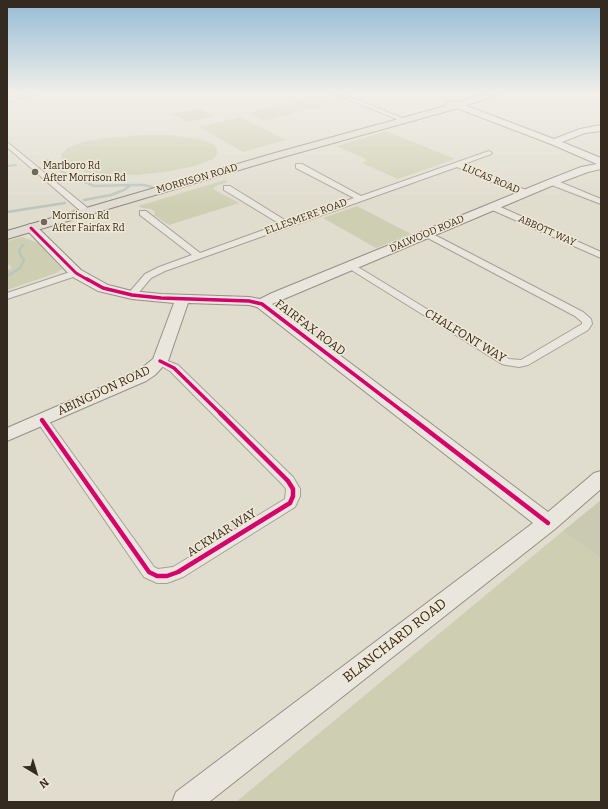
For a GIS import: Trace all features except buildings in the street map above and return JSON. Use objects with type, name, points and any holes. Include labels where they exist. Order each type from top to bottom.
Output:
[{"type":"main road","name":"MORRISON ROAD","points":[[7,236],[360,132]]},
{"type":"street","points":[[526,132],[554,142],[598,162]]},
{"type":"street","points":[[554,142],[581,132]]},
{"type":"street","points":[[7,144],[87,212]]},
{"type":"street","name":"ELLESMERE ROAD","points":[[132,295],[148,276],[197,255],[489,153]]},
{"type":"street","name":"DALWOOD ROAD","points":[[262,304],[277,296],[598,162]]},
{"type":"street","name":"LUCAS ROAD","points":[[457,164],[525,193]]},
{"type":"street","points":[[299,166],[360,198]]},
{"type":"street","points":[[552,182],[601,202]]},
{"type":"street","points":[[227,188],[286,224]]},
{"type":"street","name":"ABBOTT WAY","points":[[493,207],[601,255]]},
{"type":"street","points":[[143,213],[197,255]]},
{"type":"street","name":"FAIRFAX ROAD","points":[[31,228],[76,273],[103,288],[132,295],[182,299],[249,301],[262,304],[548,523]]},
{"type":"street","name":"CHALFONT WAY","points":[[350,266],[506,362],[519,364],[524,363],[584,328],[587,321],[579,314],[427,234]]},
{"type":"street","points":[[7,296],[76,273]]},
{"type":"street","name":"ABINGDON ROAD","points":[[7,435],[140,377],[160,361],[182,299]]},
{"type":"street","name":"ACKMAR WAY","points":[[42,420],[149,572],[157,576],[167,576],[178,572],[290,504],[293,496],[293,489],[288,481],[174,368],[160,361]]},
{"type":"street","name":"BLANCHARD ROAD","points":[[186,802],[548,523],[601,478]]},
{"type":"green space","points":[[207,132],[270,132],[286,140],[243,152]]},
{"type":"green space","points":[[388,132],[455,159],[398,179],[362,163],[368,160],[337,146]]},
{"type":"green space","points":[[143,135],[169,135],[200,139],[215,145],[218,153],[213,159],[195,166],[165,172],[136,175],[88,173],[71,167],[66,164],[61,157],[67,148],[83,142],[105,138]]},
{"type":"green space","points":[[225,180],[228,182],[216,186],[213,189],[239,203],[169,225],[154,215],[155,212],[151,209],[138,206]]},
{"type":"green space","points":[[357,206],[411,234],[376,248],[323,218]]},
{"type":"green space","points":[[22,237],[38,243],[62,269],[56,273],[7,290],[7,270],[12,268],[7,263],[7,241]]},
{"type":"green space","points":[[601,500],[601,559],[563,531]]},
{"type":"green space","points":[[563,531],[601,559],[601,802],[236,802]]},
{"type":"waterway","points":[[47,160],[52,161],[57,169],[69,175]]},
{"type":"waterway","points":[[7,166],[16,165]]},
{"type":"waterway","points":[[68,174],[94,186],[131,185]]},
{"type":"waterway","points":[[84,200],[111,195],[124,190],[131,185]]},
{"type":"waterway","points":[[131,185],[144,185],[152,187]]},
{"type":"waterway","points":[[7,212],[65,203]]},
{"type":"waterway","points":[[7,276],[19,269],[24,261],[19,251],[23,245]]},
{"type":"cycle path","points":[[31,228],[76,273],[103,288],[132,295],[161,298],[249,301],[262,304],[548,523]]},
{"type":"cycle path","points":[[42,420],[149,572],[157,576],[167,576],[178,572],[290,503],[293,496],[293,489],[288,481],[174,368],[160,361]]},
{"type":"place","name":"Marlboro Rd After Morrison Rd","points":[[35,172]]},
{"type":"place","name":"Morrison Rd After Fairfax Rd","points":[[44,222]]}]
